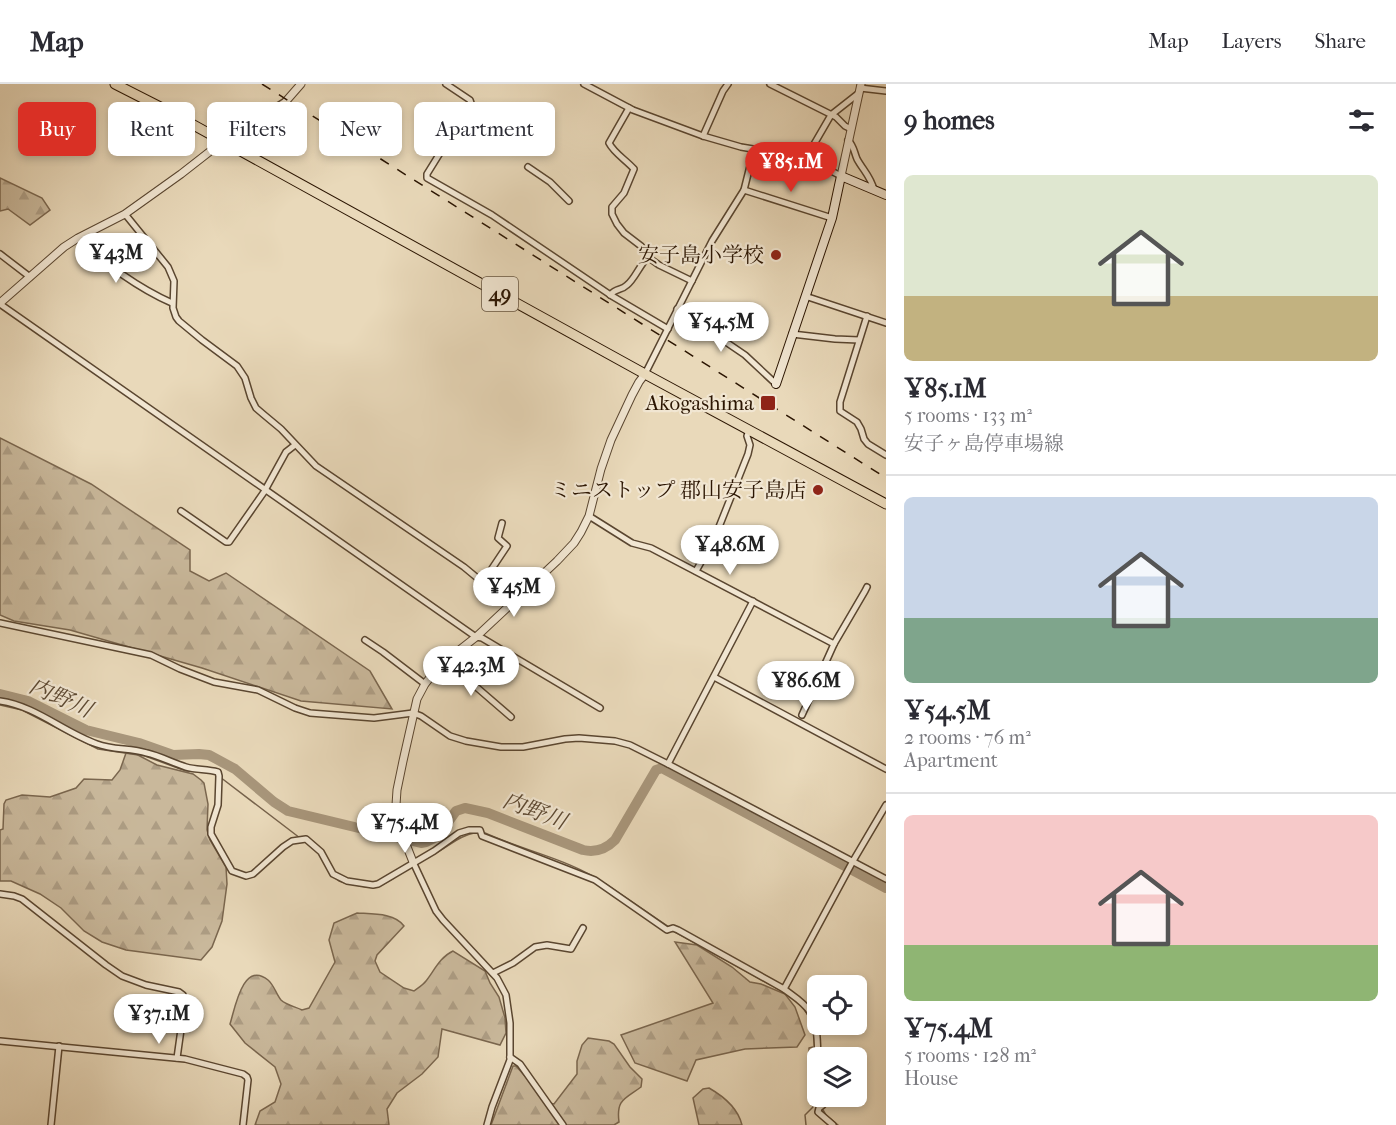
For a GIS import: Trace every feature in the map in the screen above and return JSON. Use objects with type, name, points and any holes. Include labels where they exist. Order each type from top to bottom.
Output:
[{"type":"highway","name":"49","points":[[115,84],[207,133]]},
{"type":"highway","name":"49","points":[[248,156],[886,504]]},
{"type":"main road","points":[[776,384],[832,218],[841,176],[886,195]]},
{"type":"street","points":[[284,102],[301,84]]},
{"type":"street","points":[[446,84],[470,99],[471,103],[427,174],[428,178],[492,215],[609,295],[668,329]]},
{"type":"street","points":[[584,84],[629,108],[704,136],[754,150],[806,158],[841,176],[860,88]]},
{"type":"street","points":[[704,136],[728,84]]},
{"type":"street","points":[[770,84],[831,115],[851,129]]},
{"type":"street","points":[[806,158],[831,115],[860,88],[886,91]]},
{"type":"street","points":[[629,108],[609,144],[634,171],[624,193],[613,206],[612,212],[624,233],[638,243],[658,265],[692,281]]},
{"type":"street","points":[[848,140],[852,144],[857,159],[872,181],[874,190]]},
{"type":"street","points":[[487,1125],[510,1057],[510,1023],[506,995],[502,985],[493,974],[436,910],[400,829],[396,805],[397,790],[413,713],[425,684],[439,666],[476,636],[557,561],[582,532],[589,516],[611,440],[712,241],[744,190],[754,150]]},
{"type":"street","points":[[207,154],[125,214],[64,247],[0,303],[476,636],[600,708]]},
{"type":"street","points":[[528,167],[550,182],[569,201]]},
{"type":"street","points":[[744,190],[832,218]]},
{"type":"street","points":[[125,214],[168,267],[174,281],[172,303],[179,321],[237,366],[245,378],[256,408],[281,429],[321,470],[442,552],[510,605]]},
{"type":"street","points":[[78,238],[94,254],[132,281],[172,303]]},
{"type":"street","points":[[0,254],[30,277]]},
{"type":"street","points":[[609,295],[614,290],[627,285],[649,256]]},
{"type":"street","points":[[805,296],[886,323]]},
{"type":"street","points":[[677,309],[709,328],[745,355],[776,384]]},
{"type":"street","points":[[867,316],[840,402],[840,411],[857,422],[868,444],[886,455]]},
{"type":"street","points":[[792,334],[859,340]]},
{"type":"street","points":[[696,571],[715,537],[748,454],[749,430]]},
{"type":"street","points":[[181,512],[229,542],[286,452],[295,445]]},
{"type":"street","points":[[589,516],[632,543],[651,548],[834,644]]},
{"type":"street","points":[[483,582],[507,546],[498,538],[502,523]]},
{"type":"street","points":[[802,715],[834,644],[867,587]]},
{"type":"street","points":[[668,764],[753,602]]},
{"type":"street","points":[[0,622],[151,655],[214,682],[258,690],[310,713],[374,718],[413,713],[450,736],[466,741],[514,748],[579,738],[615,741],[630,745],[886,879]]},
{"type":"street","points":[[365,640],[425,684]]},
{"type":"street","points":[[448,658],[474,685],[512,717]]},
{"type":"street","points":[[714,677],[886,769]]},
{"type":"street","points":[[0,701],[21,706],[50,719],[88,741],[105,747],[147,753],[192,769],[218,772],[218,805],[210,834],[232,871],[241,875],[253,874],[282,847],[292,841],[306,839],[321,852],[333,874],[347,881],[373,885],[445,844],[459,833],[480,830],[482,836],[596,880],[667,930],[675,928],[784,989],[803,1004],[813,1017],[817,1047]]},
{"type":"street","points":[[784,989],[886,805]]},
{"type":"street","points":[[0,894],[22,899],[122,976],[140,984],[179,992],[183,995],[185,1001],[177,1058]]},
{"type":"street","points":[[493,974],[535,948],[547,945],[571,949],[583,928]]},
{"type":"street","points":[[0,1041],[177,1058],[246,1076],[248,1080],[243,1125]]},
{"type":"street","points":[[51,1125],[59,1046]]},
{"type":"street","points":[[510,1057],[520,1064],[563,1125]]},
{"type":"street","points":[[819,1107],[818,1112],[833,1125]]},
{"type":"green space","points":[[0,178],[42,198],[50,210],[30,225],[8,209],[0,211]]},
{"type":"green space","points":[[0,438],[91,484],[190,550],[190,571],[209,581],[226,573],[370,671],[392,709],[301,701],[202,668],[70,630],[14,621],[0,615]]},
{"type":"green space","points":[[126,753],[136,754],[157,765],[193,774],[204,783],[208,804],[207,830],[210,840],[226,867],[227,884],[222,921],[212,947],[201,960],[126,950],[102,942],[84,931],[61,908],[40,894],[11,881],[0,881],[0,830],[3,829],[6,800],[22,795],[50,797],[76,788],[84,779],[112,780],[120,770]]},
{"type":"green space","points":[[357,913],[389,916],[404,926],[377,955],[375,961],[380,972],[404,988],[414,991],[426,981],[441,960],[453,951],[485,971],[499,997],[505,1018],[506,1033],[500,1045],[442,1029],[438,1057],[422,1074],[397,1093],[387,1109],[389,1125],[255,1125],[260,1111],[275,1102],[281,1084],[275,1067],[245,1043],[230,1024],[242,988],[252,976],[259,975],[270,982],[283,1002],[302,1010],[309,1008],[335,962],[329,940],[334,923]]},
{"type":"green space","points":[[675,942],[697,945],[732,967],[750,982],[785,994],[795,1007],[805,1035],[797,1047],[745,1049],[696,1060],[687,1081],[635,1063],[621,1035],[713,1003]]},
{"type":"green space","points":[[588,1038],[614,1044],[630,1067],[642,1079],[641,1087],[620,1104],[619,1122],[614,1125],[491,1125],[513,1066],[516,1066],[549,1103],[554,1104],[577,1074],[577,1061],[582,1045]]},
{"type":"green space","points":[[709,1088],[729,1103],[737,1113],[742,1125],[699,1125],[693,1098],[703,1089]]},
{"type":"waterway","name":"内野川","points":[[0,694],[28,701],[86,730],[139,743],[173,755],[209,755],[235,769],[288,811],[421,843],[438,836],[456,811],[465,808],[488,813],[583,850],[600,850],[615,840],[656,770],[662,768],[886,888]]},
{"type":"waterway","points":[[0,705],[22,710],[98,749],[145,756],[186,771],[198,772]]},
{"type":"waterway","points":[[220,777],[300,838]]},
{"type":"waterway","points":[[434,854],[458,839],[474,833]]},
{"type":"waterway","points":[[485,833],[568,864],[594,877]]},
{"type":"waterway","points":[[334,877],[345,883]]},
{"type":"waterway","points":[[380,886],[394,878]]},
{"type":"waterway","points":[[606,884],[669,927]]},
{"type":"waterway","points":[[356,885],[366,887]]},
{"type":"waterway","points":[[675,932],[771,985]]},
{"type":"waterway","points":[[775,987],[793,999],[807,1014],[814,1035],[815,1047]]},
{"type":"waterway","points":[[806,1125],[805,1115],[813,1107]]},
{"type":"waterway","points":[[823,1110],[838,1125]]},
{"type":"railway","points":[[262,84],[886,478]]},
{"type":"place","name":"安子島小学校","points":[[776,255]]},
{"type":"place","name":"Akogashima","points":[[768,403]]},
{"type":"place","name":"ミニストップ 郡山安子島店","points":[[818,490]]}]
